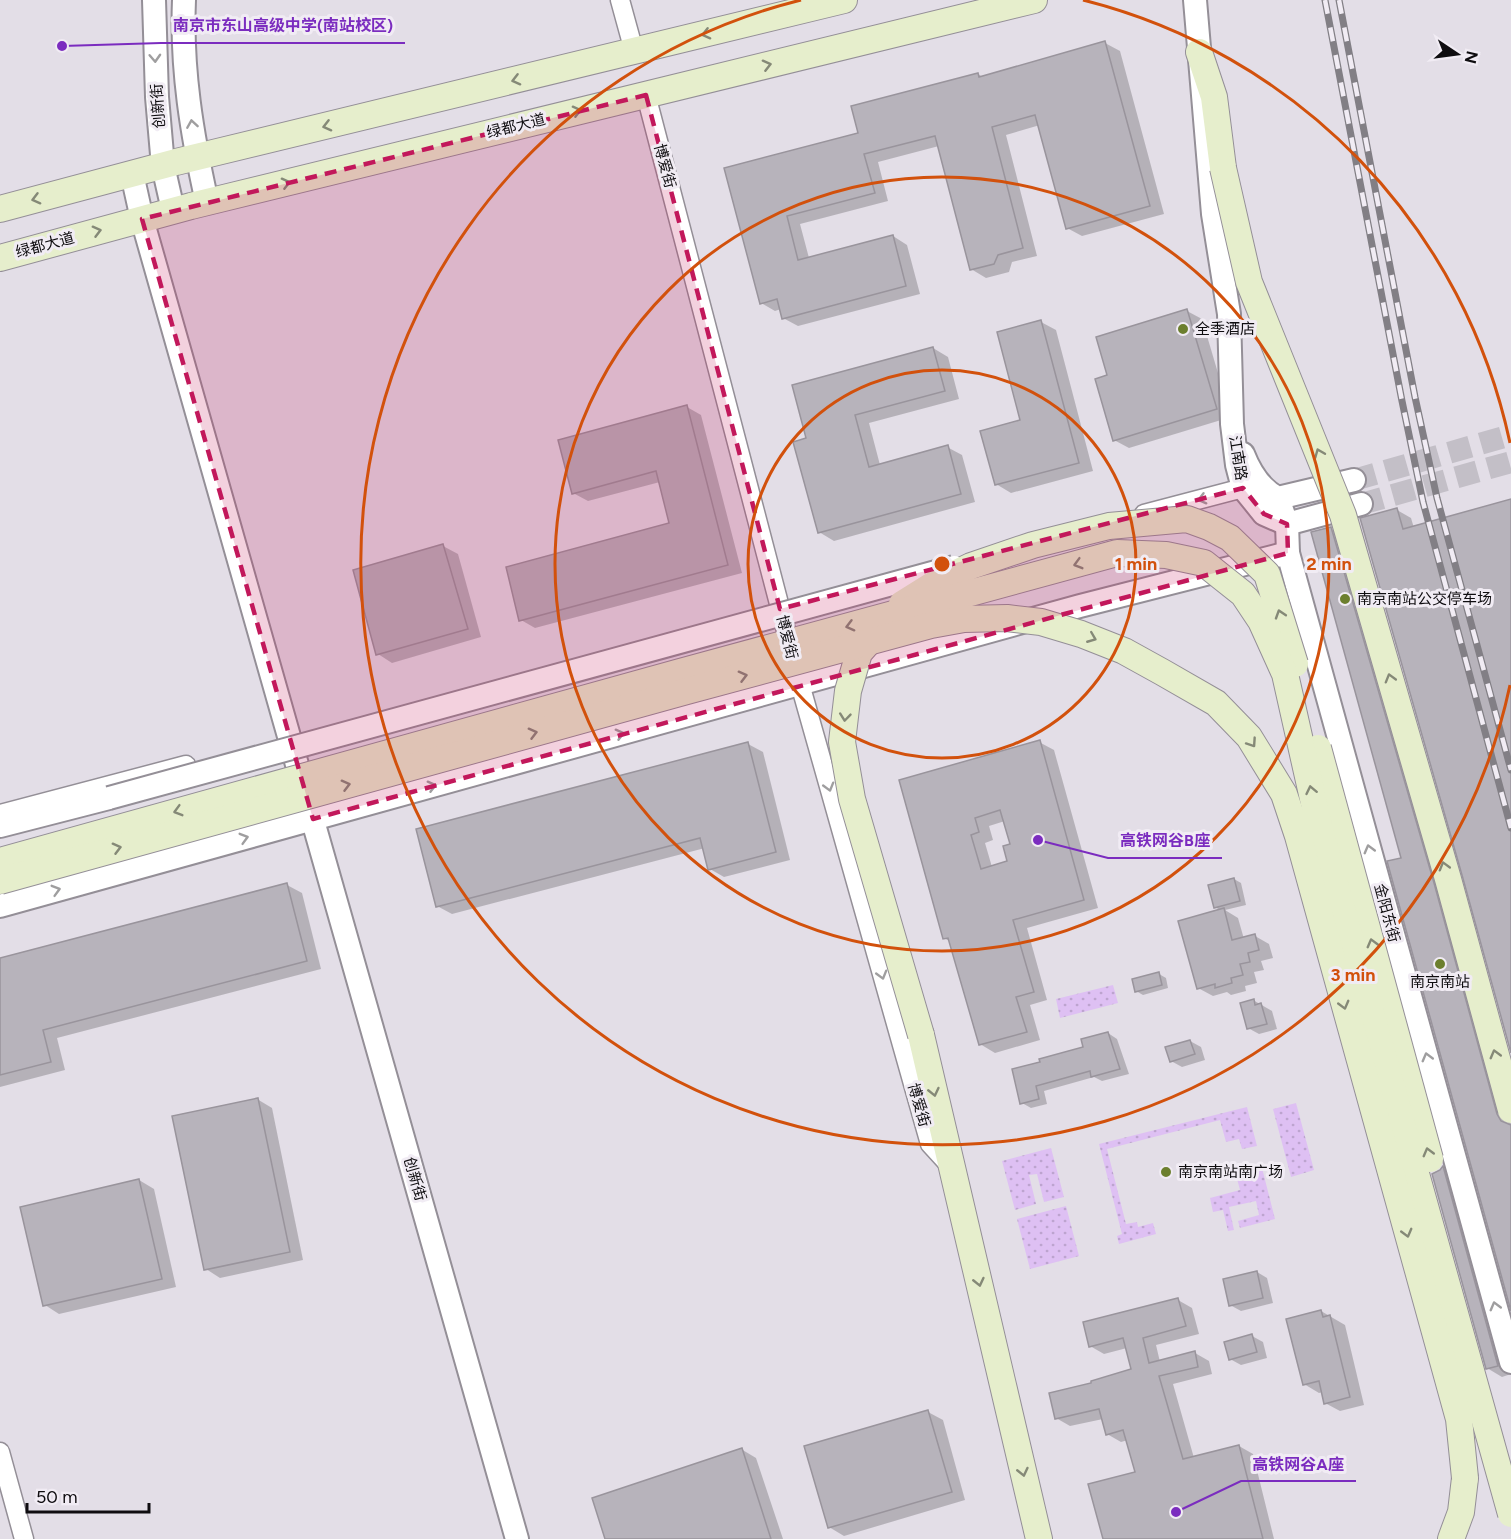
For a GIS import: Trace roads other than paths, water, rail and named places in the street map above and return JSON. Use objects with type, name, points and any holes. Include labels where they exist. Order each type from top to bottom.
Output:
[{"type":"main road","points":[[0,209],[197,157],[844,0]]},
{"type":"main road","name":"绿都大道","points":[[0,258],[173,210],[1034,0]]},
{"type":"main road","points":[[1199,52],[1214,98],[1223,168],[1249,282],[1343,515],[1511,1110]]},
{"type":"main road","name":"博爱街","points":[[1039,1539],[921,1035],[852,799],[842,742],[848,691],[859,653],[902,604],[934,584],[971,566],[1034,545],[1109,526],[1187,519],[1230,538],[1267,574],[1334,804],[1511,1451]]},
{"type":"main road","points":[[0,861],[1117,553],[1166,555],[1204,563],[1243,594],[1261,621],[1285,674],[1320,830],[1511,1514]]},
{"type":"main road","points":[[0,881],[932,625],[964,619],[1007,618],[1041,622],[1081,634],[1124,651],[1216,703],[1249,737],[1284,794],[1298,836],[1459,1419],[1465,1478],[1471,1500],[1469,1521],[1463,1539]]},
{"type":"main road","points":[[1451,1539],[1461,1512],[1465,1478]]},
{"type":"street","name":"创新街","points":[[154,0],[157,96],[163,166],[173,210]]},
{"type":"street","name":"创新街","points":[[184,0],[184,65],[197,157],[207,202]]},
{"type":"street","points":[[620,0],[634,51]]},
{"type":"street","name":"江南路","points":[[1195,0],[1213,214],[1229,314],[1232,424],[1236,465],[1249,483],[1264,514],[1287,524]]},
{"type":"street","name":"博爱街","points":[[646,95],[800,684],[930,1144],[952,1168]]},
{"type":"street","name":"创新街","points":[[132,174],[142,219],[518,1539]]},
{"type":"street","points":[[1278,498],[1354,480]]},
{"type":"street","points":[[0,814],[1249,483]]},
{"type":"street","name":"江南路","points":[[1249,483],[1278,498]]},
{"type":"street","name":"金阳东街","points":[[1278,498],[1287,524],[1288,553],[1511,1362]]},
{"type":"street","points":[[1287,524],[1361,504]]},
{"type":"street","points":[[0,826],[1034,545]]},
{"type":"street","points":[[0,906],[1080,606],[1288,553]]},
{"type":"street","points":[[0,1452],[24,1539]]},
{"type":"tunnel","points":[[1354,480],[1511,435]]},
{"type":"tunnel","points":[[1361,504],[1511,462]]},
{"type":"railway","points":[[1325,0],[1423,502],[1511,828]]},
{"type":"railway","points":[[1339,0],[1415,397],[1437,498],[1511,770]]},
{"type":"place","name":"南京市东山高级中学(南站校区)","points":[[62,46]]},
{"type":"place","name":"全季酒店","points":[[1183,329]]},
{"type":"place","name":"南京南站公交停车场","points":[[1345,599]]},
{"type":"place","name":"高铁网谷B座","points":[[1038,840]]},
{"type":"place","name":"南京南站","points":[[1440,964]]},
{"type":"place","name":"南京南站南广场","points":[[1166,1172]]},
{"type":"place","name":"高铁网谷A座","points":[[1176,1512]]}]
